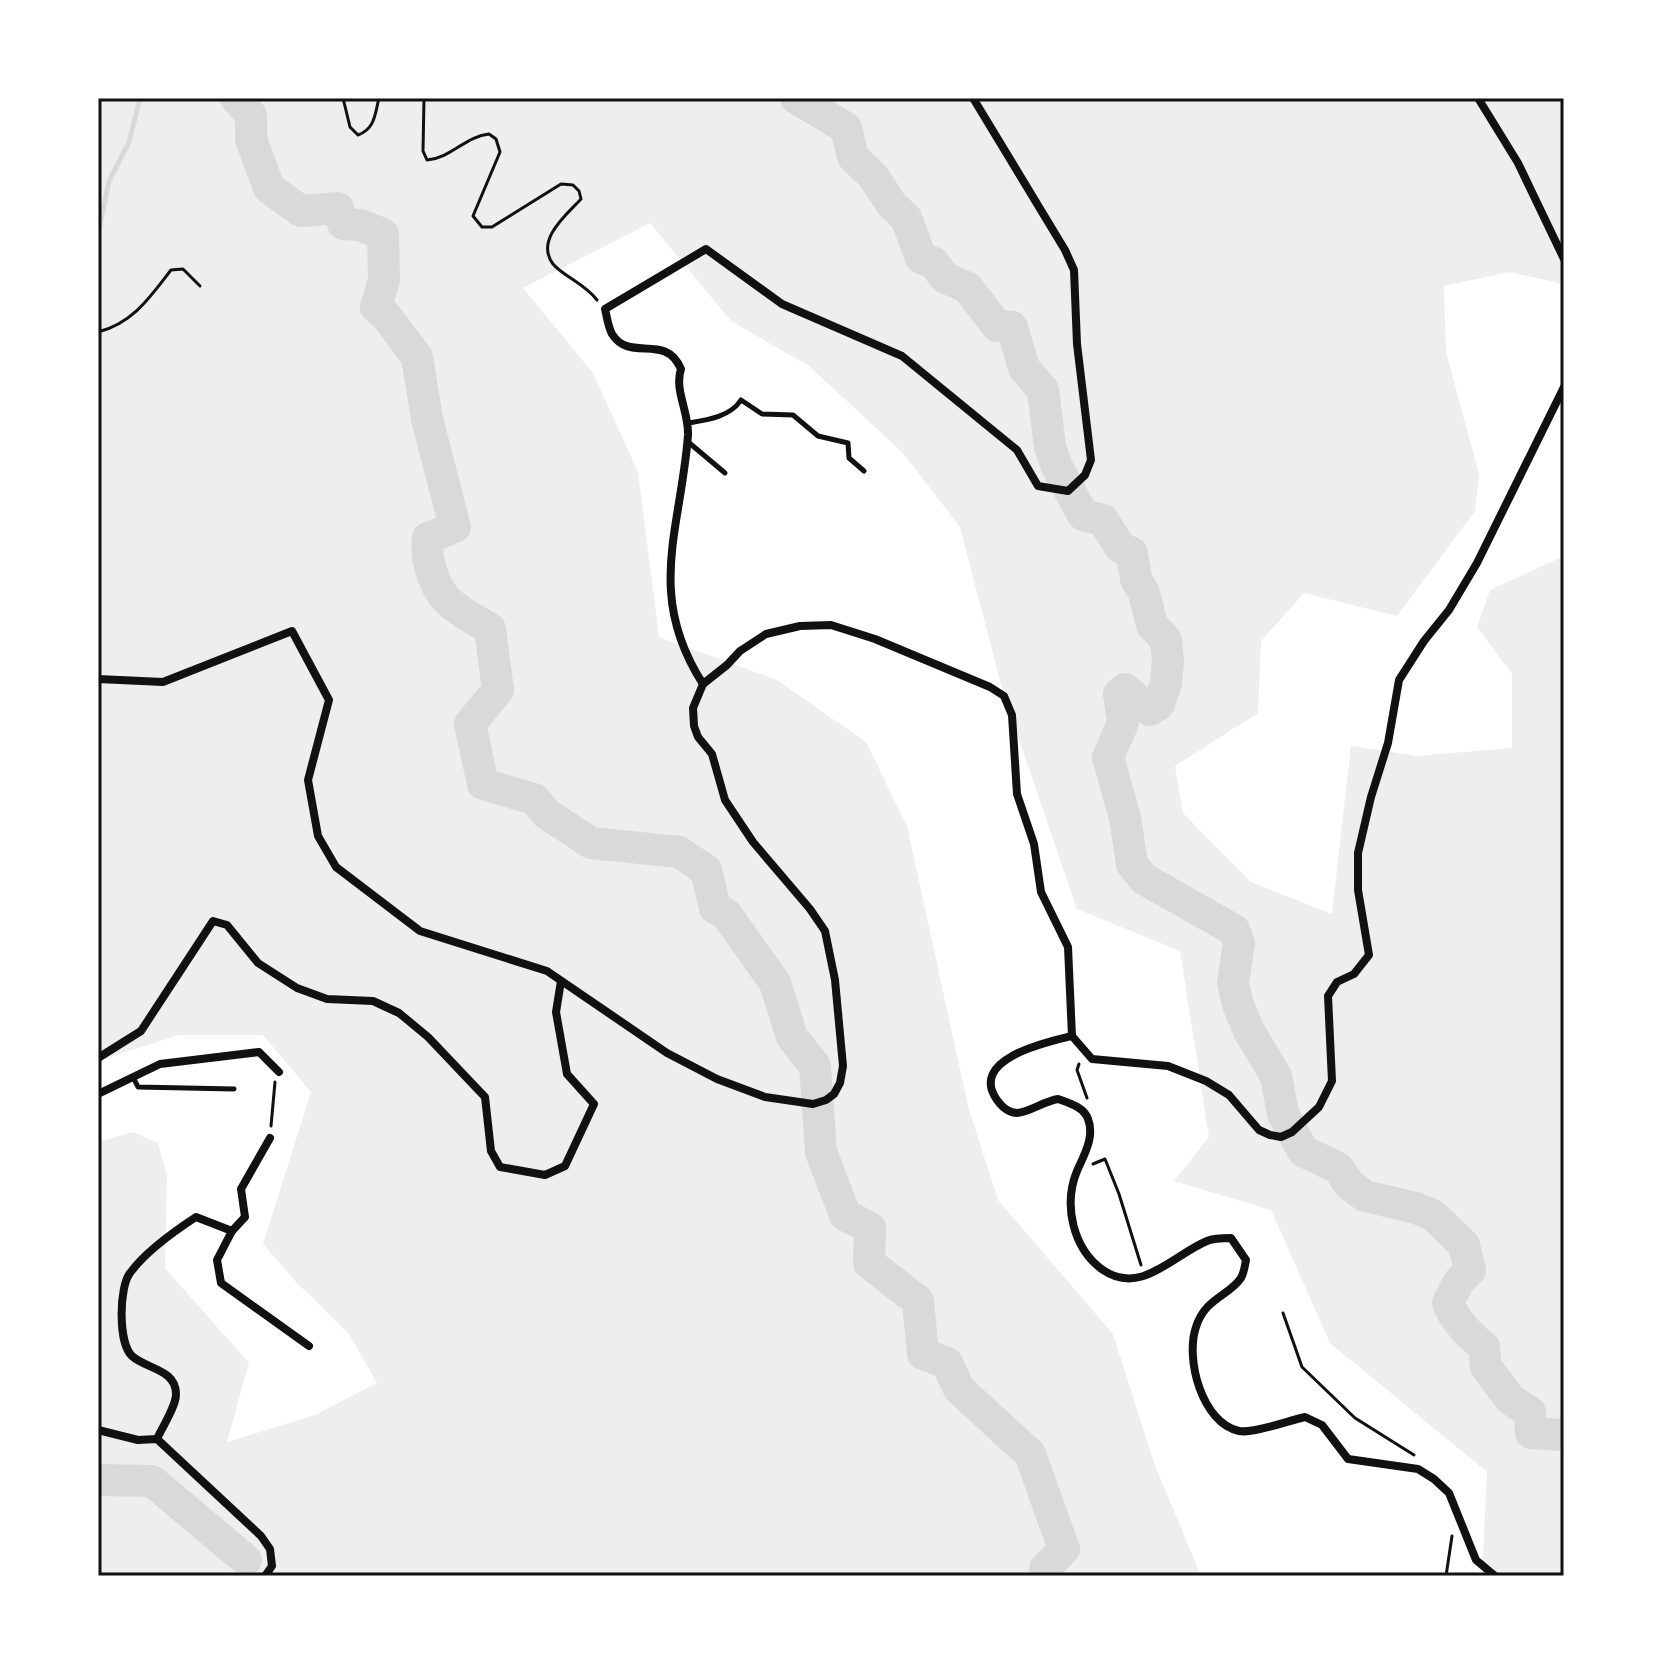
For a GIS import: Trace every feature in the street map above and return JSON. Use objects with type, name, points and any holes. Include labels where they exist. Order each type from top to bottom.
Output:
[{"type":"street","points":[[703,684],[690,663],[670,599],[669,580],[688,423],[677,380],[681,369],[673,355],[663,349],[639,349],[618,341],[611,333],[605,309],[706,249],[782,304],[902,356],[1017,450],[1038,486],[1068,491],[1085,475],[1091,460],[1077,344],[1074,270],[973,98]]},
{"type":"street","points":[[1478,98],[1518,163],[1564,259]]},
{"type":"street","points":[[98,679],[163,682],[292,631],[329,700],[308,780],[318,836],[336,867],[420,931],[547,971],[667,1053],[749,1092],[813,1104],[834,1094],[840,1083],[843,1049],[825,931],[753,842],[725,800],[712,754],[698,737],[694,726],[693,708],[703,684],[740,651],[766,634],[800,626],[831,625],[875,639],[990,687],[1004,696],[1012,715],[1017,794],[1034,844],[1041,892],[1068,947],[1072,1036],[1092,1059],[1168,1066],[1206,1081],[1229,1095],[1259,1130],[1281,1137],[1292,1132],[1319,1107],[1332,1081],[1328,996],[1337,982],[1354,974],[1369,955],[1358,890],[1358,853],[1388,743],[1399,680],[1449,610],[1477,563],[1564,387]]},
{"type":"street","points":[[98,1058],[141,1031],[213,921],[227,925],[258,963],[297,988],[327,999],[373,1001],[399,1013],[446,1054],[485,1097],[491,1151],[500,1167],[545,1175],[565,1166],[594,1104],[567,1074],[556,1012],[561,981]]},
{"type":"street","points":[[1072,1036],[1026,1047],[994,1071],[990,1084],[994,1096],[1006,1110],[1018,1113],[1058,1099],[1082,1110],[1088,1119],[1090,1138],[1078,1170],[1070,1210],[1077,1235],[1089,1258],[1117,1279],[1136,1280],[1209,1239],[1231,1238],[1246,1260],[1240,1278],[1209,1304],[1195,1327],[1191,1365],[1210,1412],[1224,1424],[1241,1432],[1305,1417],[1322,1425],[1348,1459],[1418,1469],[1425,1473],[1449,1493],[1476,1560],[1495,1576]]},
{"type":"street","points":[[98,1094],[160,1064],[259,1052],[279,1072]]},
{"type":"street","points":[[270,1138],[241,1189],[245,1217],[232,1231],[217,1260],[221,1283],[309,1346]]},
{"type":"street","points":[[157,1439],[177,1396],[173,1380],[133,1357],[125,1346],[121,1324],[127,1275],[178,1228],[196,1217],[232,1231]]},
{"type":"street","points":[[98,1430],[138,1440],[157,1439],[261,1536],[270,1549],[272,1566],[265,1576]]},
{"type":"lane","points":[[688,423],[734,410],[741,400],[762,414],[793,415],[818,436],[848,443],[849,458],[864,471]]},
{"type":"lane","points":[[687,441],[725,473]]},
{"type":"lane","points":[[132,1077],[138,1087],[234,1089]]},
{"type":"path","points":[[343,98],[350,127],[358,135],[372,126],[379,98]]},
{"type":"path","points":[[424,98],[423,151],[427,160],[444,156],[479,135],[489,134],[496,139],[500,152],[473,216],[482,227],[492,227],[561,184],[573,185],[579,191],[581,199],[553,231],[547,243],[549,254],[553,264],[587,288],[605,309]]},
{"type":"path","points":[[98,332],[115,328],[136,313],[171,270],[183,269],[200,286]]},
{"type":"path","points":[[1082,1047],[1077,1070],[1089,1101]]},
{"type":"path","points":[[270,1138],[272,1087],[279,1072]]},
{"type":"path","points":[[1078,1170],[1105,1159],[1139,1251],[1143,1276]]},
{"type":"path","points":[[1283,1313],[1302,1367],[1355,1418],[1424,1461],[1425,1473]]},
{"type":"path","points":[[1446,1576],[1452,1536]]},
{"type":"shaded area","points":[[98,98],[1564,98],[1564,284],[1509,272],[1444,286],[1446,352],[1479,474],[1475,511],[1397,616],[1304,593],[1261,641],[1258,713],[1175,766],[1183,813],[1251,882],[1332,914],[1351,746],[1416,756],[1512,748],[1512,674],[1477,627],[1490,590],[1564,556],[1564,1576],[1482,1576],[1487,1472],[1330,1343],[1271,1210],[1174,1181],[1209,1137],[1180,951],[1077,909],[1004,696],[960,527],[903,453],[809,366],[731,321],[650,223],[523,288],[593,373],[638,472],[659,637],[777,680],[866,742],[907,826],[968,1106],[998,1200],[1113,1334],[1154,1463],[1201,1576],[98,1576],[98,1142],[133,1132],[158,1143],[167,1176],[165,1268],[249,1363],[227,1442],[315,1415],[377,1383],[349,1334],[263,1244],[311,1092],[263,1035],[179,1035],[98,1061]]},
{"type":"waterway","points":[[98,235],[109,181],[129,142],[140,98]]},
{"type":"waterway","points":[[236,98],[251,115],[251,139],[269,188],[301,211],[338,208],[343,224],[360,225],[383,234],[384,280],[376,307],[417,357],[427,419],[455,527],[428,538],[431,570],[446,599],[490,629],[498,690],[470,724],[483,784],[534,799],[547,814],[591,843],[679,852],[706,870],[715,908],[727,915],[775,983],[792,1037],[815,1066],[821,1152],[845,1215],[870,1228],[869,1263],[918,1301],[923,1354],[947,1363],[959,1389],[1030,1454],[1064,1549],[1045,1569],[1048,1576]]},
{"type":"waterway","points":[[796,98],[846,128],[853,157],[873,176],[892,205],[906,218],[921,258],[934,263],[944,277],[968,288],[997,326],[1012,327],[1024,368],[1043,390],[1050,447],[1057,467],[1083,515],[1103,520],[1120,547],[1132,553],[1136,579],[1144,593],[1152,625],[1166,640],[1168,661],[1166,683],[1159,704],[1150,710],[1125,689],[1119,694],[1123,723],[1108,757],[1125,818],[1132,864],[1144,879],[1234,930],[1239,943],[1233,983],[1238,1005],[1249,1031],[1276,1076],[1283,1114],[1303,1151],[1338,1168],[1350,1185],[1365,1196],[1433,1215],[1464,1245],[1470,1270],[1458,1283],[1448,1303],[1451,1310],[1484,1347],[1486,1367],[1511,1400],[1530,1412],[1531,1433],[1564,1435]]},
{"type":"waterway","points":[[98,1480],[152,1481],[246,1560]]},
{"type":"waterway","points":[[246,1560],[252,1566]]}]
